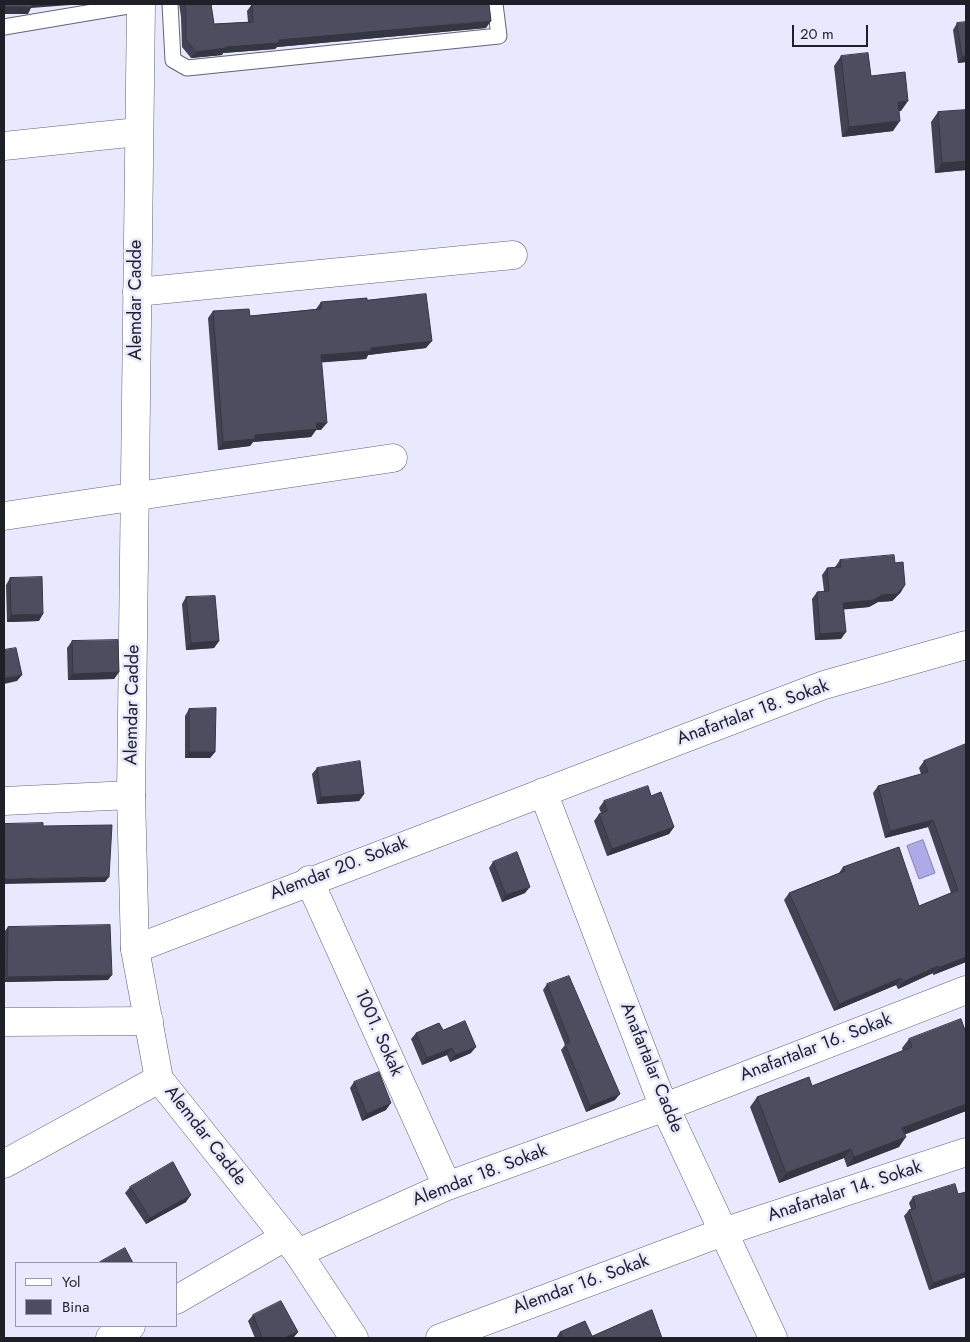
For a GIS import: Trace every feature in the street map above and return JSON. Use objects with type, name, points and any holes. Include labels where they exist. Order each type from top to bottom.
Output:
[{"type":"street","name":"Alemdar Cadde","points":[[140,4],[136,292],[136,495],[131,795],[135,949],[159,1078],[291,1245],[354,1338]]},
{"type":"street","points":[[4,146],[138,132]]},
{"type":"street","points":[[136,292],[513,255]]},
{"type":"street","points":[[4,516],[393,458]]},
{"type":"street","name":"Anafartalar 18. Sokak","points":[[543,792],[824,685],[966,645]]},
{"type":"street","name":"Alemdar 20. Sokak","points":[[135,949],[309,880],[543,792]]},
{"type":"street","name":"Anafartalar Cadde","points":[[543,792],[665,1107],[773,1338]]},
{"type":"street","points":[[4,801],[131,795]]},
{"type":"street","name":"1001. Sokak","points":[[309,880],[447,1186]]},
{"type":"street","name":"Anafartalar 16. Sokak","points":[[665,1107],[966,990]]},
{"type":"street","points":[[4,1022],[149,1020]]},
{"type":"street","points":[[4,1164],[159,1078]]},
{"type":"street","name":"Alemdar 18. Sokak","points":[[178,1299],[291,1245],[665,1107]]},
{"type":"street","name":"Anafartalar 14. Sokak","points":[[724,1232],[966,1152]]},
{"type":"street","name":"Alemdar 16. Sokak","points":[[440,1338],[724,1232]]},
{"type":"street","points":[[110,1338],[129,1327]]},
{"type":"lane","points":[[4,27],[140,4]]},
{"type":"lane","points":[[170,4],[173,60],[187,68],[499,36],[495,4]]},
{"type":"shaded area","points":[[923,840],[935,873],[919,879],[907,846]]},
{"type":"building","points":[[4,4],[32,4],[32,7],[4,7]]},
{"type":"building","points":[[185,4],[211,4],[214,24],[253,22],[252,4],[489,4],[491,21],[279,40],[279,43],[226,47],[196,52],[186,40]]},
{"type":"building","points":[[966,22],[966,56],[962,56],[957,23]]},
{"type":"building","points":[[868,53],[871,76],[905,72],[908,101],[898,102],[900,121],[849,127],[841,56]]},
{"type":"building","points":[[966,110],[966,161],[942,163],[938,112]]},
{"type":"building","points":[[426,294],[432,341],[371,348],[371,351],[321,355],[327,423],[316,423],[317,429],[255,435],[255,439],[223,442],[213,311],[249,309],[250,316],[321,309],[321,302],[367,298],[367,300]]},
{"type":"building","points":[[894,555],[895,563],[903,562],[905,585],[897,594],[882,595],[874,600],[843,603],[846,632],[820,634],[817,592],[829,591],[827,568],[841,567],[840,560]]},
{"type":"building","points":[[42,577],[43,614],[11,615],[10,578]]},
{"type":"building","points":[[215,596],[219,641],[191,643],[186,597]]},
{"type":"building","points":[[118,640],[119,672],[73,674],[72,641]]},
{"type":"building","points":[[16,648],[22,675],[4,678],[4,650]]},
{"type":"building","points":[[216,708],[215,752],[189,752],[189,709]]},
{"type":"building","points":[[966,744],[966,957],[938,968],[938,966],[903,982],[901,978],[839,1004],[789,893],[845,871],[843,867],[899,847],[919,906],[958,890],[933,820],[890,831],[878,786],[928,772],[924,761]]},
{"type":"building","points":[[360,761],[364,794],[321,797],[317,768]]},
{"type":"building","points":[[648,786],[651,796],[661,792],[674,827],[612,849],[599,814],[607,811],[604,801]]},
{"type":"building","points":[[43,823],[43,826],[112,825],[109,877],[4,879],[4,824]]},
{"type":"building","points":[[517,852],[530,887],[506,895],[493,862]]},
{"type":"building","points":[[110,925],[112,975],[7,977],[8,927]]},
{"type":"building","points":[[569,976],[620,1094],[590,1106],[565,1044],[570,1042],[547,984]]},
{"type":"building","points":[[961,1019],[966,1033],[966,1104],[902,1128],[906,1137],[854,1157],[851,1149],[786,1173],[757,1097],[809,1077],[812,1086],[912,1047],[909,1039]]},
{"type":"building","points":[[465,1021],[476,1047],[455,1055],[452,1048],[427,1058],[416,1033],[439,1023],[443,1030]]},
{"type":"building","points":[[379,1072],[391,1103],[367,1114],[354,1082]]},
{"type":"building","points":[[173,1162],[191,1195],[150,1218],[130,1187]]},
{"type":"building","points":[[955,1184],[958,1194],[966,1192],[966,1272],[933,1283],[909,1210],[916,1208],[913,1197]]},
{"type":"building","points":[[125,1248],[132,1262],[100,1262]]},
{"type":"building","points":[[281,1301],[298,1332],[284,1338],[263,1338],[253,1315]]},
{"type":"building","points":[[652,1310],[662,1338],[563,1338],[560,1332],[585,1321],[592,1336]]}]
